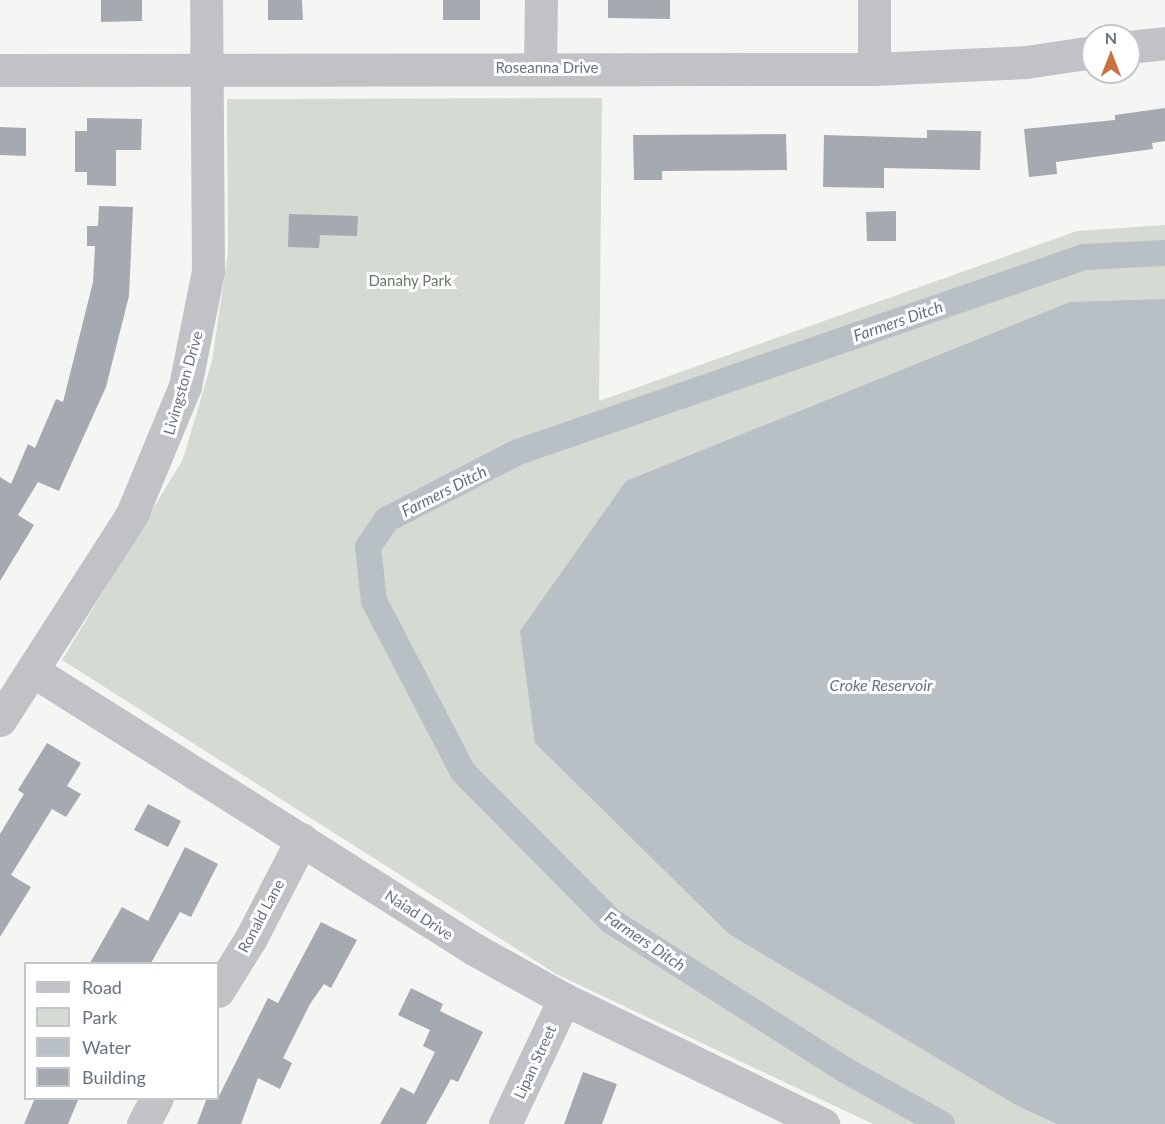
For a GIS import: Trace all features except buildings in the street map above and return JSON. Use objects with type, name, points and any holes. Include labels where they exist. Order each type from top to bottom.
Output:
[{"type":"street","name":"Livingston Drive","points":[[0,720],[132,514],[171,429],[187,377],[208,271],[206,0]]},
{"type":"street","points":[[540,0],[540,68]]},
{"type":"street","points":[[874,0],[874,69]]},
{"type":"street","points":[[1141,45],[1165,42]]},
{"type":"street","name":"Roseanna Drive","points":[[0,70],[874,69],[1026,62],[1081,54]]},
{"type":"street","name":"Naiad Drive","points":[[33,671],[302,838],[432,924],[564,999],[823,1124]]},
{"type":"street","name":"Ronald Lane","points":[[219,989],[251,938],[302,838]]},
{"type":"street","name":"Lipan Street","points":[[505,1124],[564,999]]},
{"type":"street","points":[[144,1124],[156,1100]]},
{"type":"green space","name":"Danahy Park","points":[[602,98],[599,401],[1077,231],[1165,225],[1165,1124],[873,1124],[556,974],[62,660],[183,459],[212,361],[228,252],[227,99]]},
{"type":"water","name":"Croke Reservoir","points":[[1165,299],[1165,1124],[1057,1124],[1016,1105],[729,934],[535,743],[520,631],[626,481],[1070,302]]},
{"type":"waterway","name":"Farmers Ditch","points":[[942,1124],[845,1070],[611,921],[463,772],[374,601],[368,547],[386,520],[518,452],[1084,257],[1165,253]]}]
